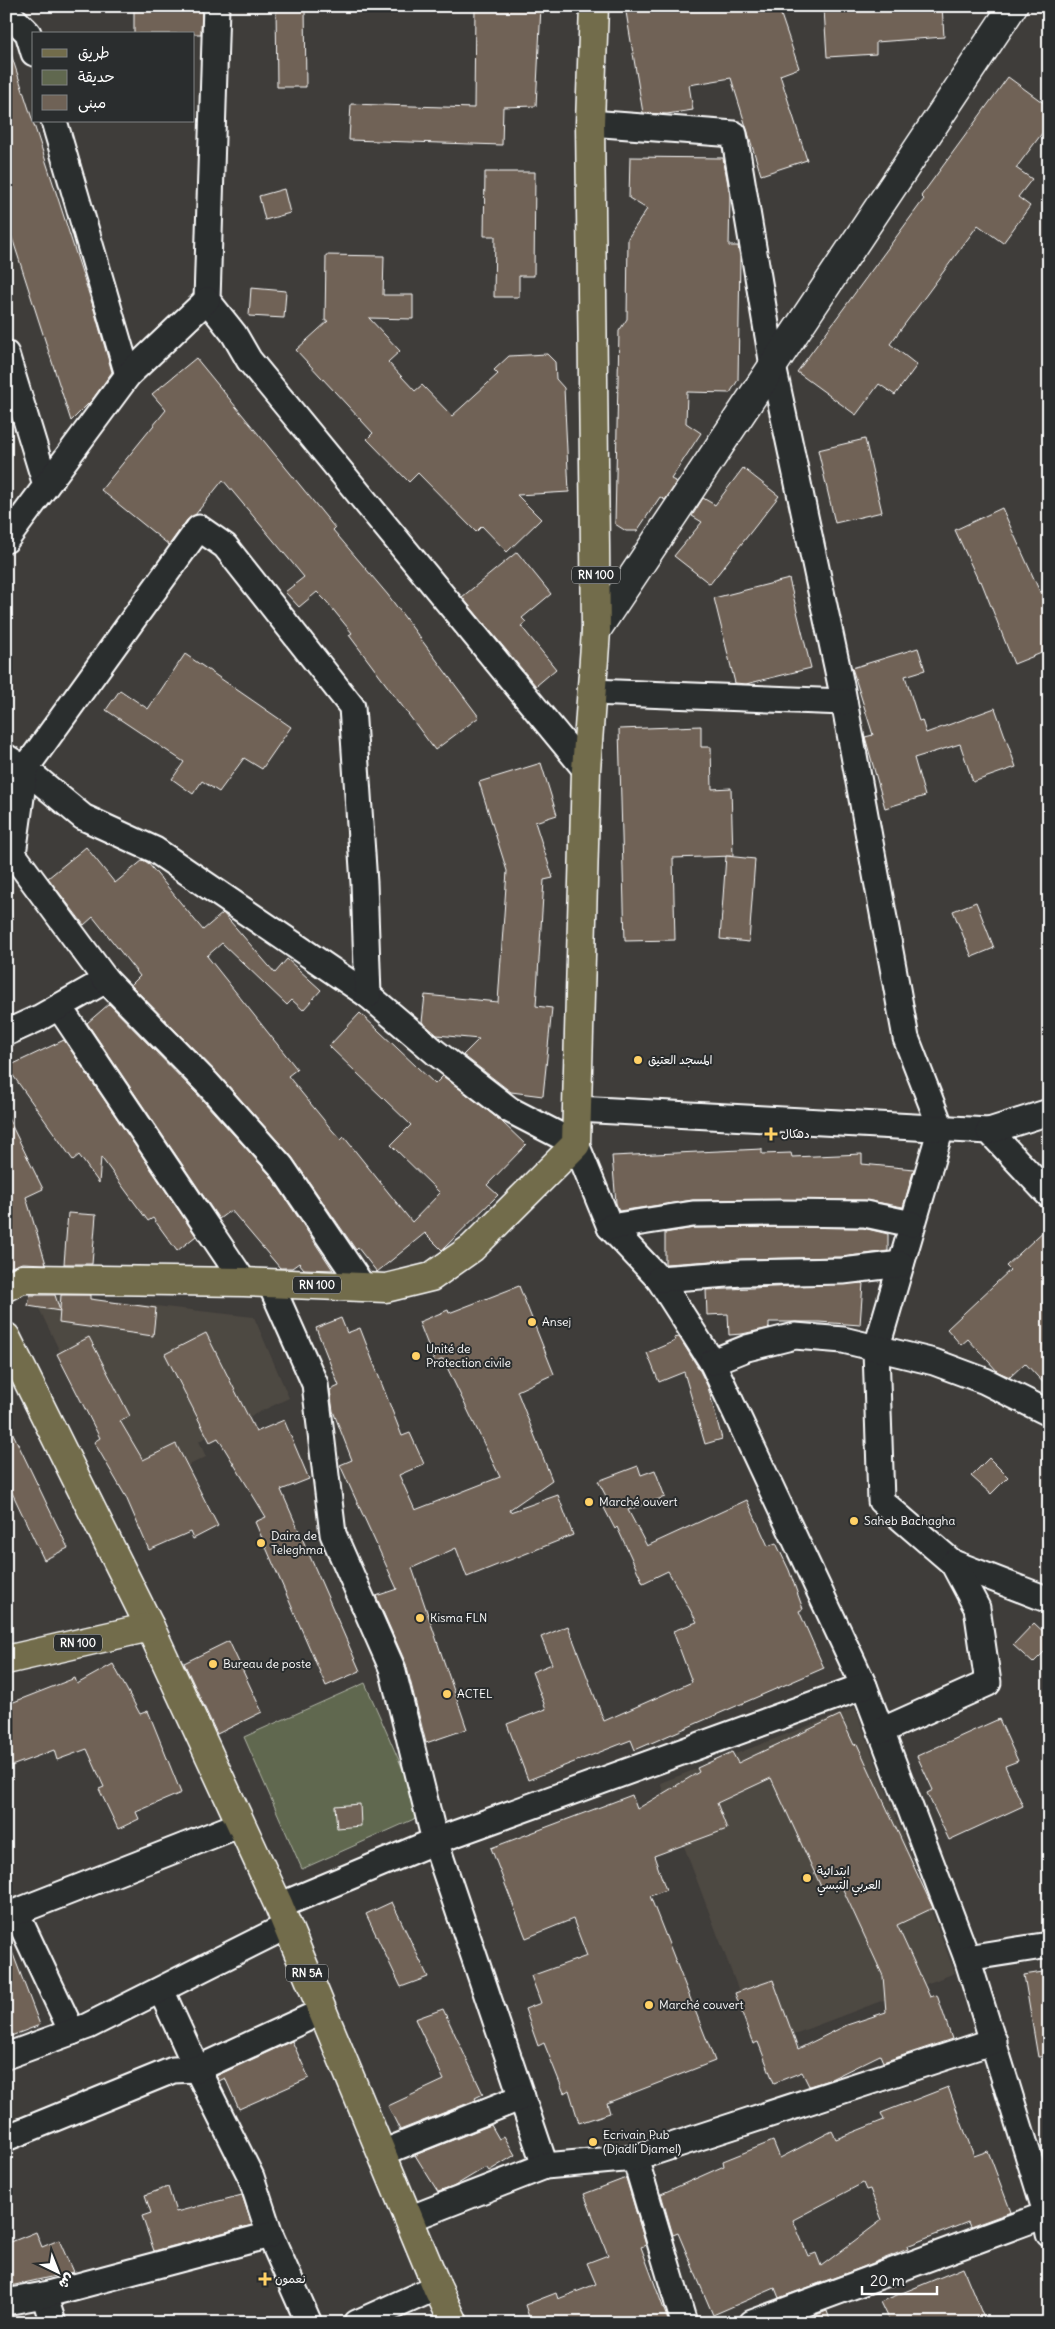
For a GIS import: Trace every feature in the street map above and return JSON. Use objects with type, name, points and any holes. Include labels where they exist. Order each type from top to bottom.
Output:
[{"type":"main road","name":"RN 100","points":[[6,1287],[22,1279],[257,1283],[386,1288],[431,1277],[472,1248],[576,1144],[586,770],[596,631],[590,123],[594,6]]},
{"type":"main road","points":[[596,631],[1013,6]]},
{"type":"main road","points":[[6,1337],[150,1627]]},
{"type":"main road","name":"RN 100","points":[[6,1660],[150,1627]]},
{"type":"main road","name":"RN 5A","points":[[150,1627],[283,1916],[437,2287],[454,2323]]},
{"type":"street","points":[[216,6],[208,300],[234,334],[249,360],[586,770]]},
{"type":"street","points":[[6,11],[28,33],[32,46]]},
{"type":"street","points":[[54,122],[128,375]]},
{"type":"street","points":[[590,123],[734,134],[772,366],[844,702],[906,1038],[940,1128],[876,1350],[881,1501],[953,1563],[1049,1600]]},
{"type":"street","points":[[6,540],[128,375],[208,300]]},
{"type":"street","points":[[6,354],[46,485]]},
{"type":"street","points":[[363,1287],[281,1166],[207,1084],[106,980],[13,854],[16,763],[199,528],[225,546],[352,707],[364,883],[368,995]]},
{"type":"street","points":[[592,692],[844,702]]},
{"type":"street","points":[[16,763],[83,817],[155,850],[368,995],[435,1052],[510,1110],[576,1144],[610,1227],[659,1279],[712,1362],[864,1686],[967,1958],[994,2041],[1047,2224],[752,2323]]},
{"type":"street","points":[[6,1033],[59,1007],[106,980]]},
{"type":"street","points":[[59,1007],[257,1283],[315,1384],[334,1534],[392,1668],[435,1841],[545,2166]]},
{"type":"street","points":[[577,1109],[989,1131],[1049,1112]]},
{"type":"street","points":[[989,1131],[1049,1195]]},
{"type":"street","points":[[610,1227],[693,1214],[779,1213],[864,1214],[912,1224]]},
{"type":"street","points":[[659,1279],[742,1273],[843,1271],[902,1264]]},
{"type":"street","points":[[712,1362],[746,1348],[795,1336],[843,1340],[876,1350],[934,1362],[1020,1397],[1049,1413]]},
{"type":"street","points":[[881,1731],[988,1683],[977,1608],[953,1563]]},
{"type":"street","points":[[6,2056],[72,2032],[161,1990],[283,1916],[435,1841],[864,1686]]},
{"type":"street","points":[[72,2032],[11,1914],[241,1824]]},
{"type":"street","points":[[967,1958],[1049,1945]]},
{"type":"street","points":[[161,1990],[197,2069],[251,2177],[270,2235],[309,2323]]},
{"type":"street","points":[[6,2138],[173,2070],[197,2069],[323,2011]]},
{"type":"street","points":[[409,2219],[545,2166],[635,2158],[994,2041]]},
{"type":"street","points":[[382,2153],[522,2097]]},
{"type":"street","points":[[635,2158],[684,2323]]},
{"type":"street","points":[[6,2302],[44,2296],[270,2235]]},
{"type":"street","points":[[357,2323],[437,2287]]},
{"type":"street","points":[[44,2296],[53,2323]]},
{"type":"shaded area","points":[[31,1292],[254,1317],[289,1398],[199,1441],[206,1457],[129,1494]]},
{"type":"shaded area","name":"ابتدائية العربي التبسي","points":[[855,1708],[955,1973],[760,2047],[660,1783]]},
{"type":"green space","points":[[365,1683],[423,1815],[302,1869],[244,1737]]},
{"type":"building","points":[[134,6],[202,6],[201,34],[195,34],[195,32],[134,32]]},
{"type":"building","points":[[276,6],[305,6],[306,87],[277,87]]},
{"type":"building","points":[[475,6],[541,6],[536,106],[503,107],[502,145],[349,140],[351,104],[474,108]]},
{"type":"building","points":[[625,6],[778,6],[799,68],[780,75],[807,160],[761,175],[731,78],[689,85],[693,110],[667,114],[643,113]]},
{"type":"building","points":[[942,6],[944,37],[876,42],[876,54],[827,57],[824,9]]},
{"type":"building","points":[[10,51],[93,306],[112,372],[92,400],[71,421],[7,222],[6,52]]},
{"type":"building","points":[[1008,77],[1049,107],[1049,124],[1016,168],[1032,179],[1018,197],[1030,206],[1003,243],[978,225],[890,344],[917,365],[895,395],[879,384],[856,415],[797,372],[924,199],[921,196]]},
{"type":"building","points":[[630,157],[723,158],[730,195],[729,246],[738,246],[740,257],[738,380],[730,393],[687,392],[686,423],[701,433],[671,479],[677,482],[665,500],[660,497],[637,531],[626,531],[615,524],[619,331],[627,319],[628,238],[647,209],[629,198]]},
{"type":"building","points":[[485,172],[535,172],[534,276],[519,276],[519,297],[494,297],[495,236],[484,236]]},
{"type":"building","points":[[284,189],[290,213],[265,220],[259,196]]},
{"type":"building","points":[[326,255],[384,256],[383,295],[413,295],[413,319],[369,318],[400,351],[388,362],[415,391],[422,385],[452,416],[498,374],[494,370],[509,356],[547,354],[555,362],[556,379],[564,388],[569,492],[517,495],[541,519],[507,552],[482,526],[476,532],[418,473],[409,482],[367,439],[373,433],[296,350],[328,321],[325,321]]},
{"type":"building","points":[[251,288],[286,291],[284,318],[249,316]]},
{"type":"building","points":[[196,358],[335,528],[333,530],[388,595],[479,717],[435,750],[349,635],[352,633],[327,602],[317,592],[299,607],[285,592],[304,577],[223,480],[195,515],[187,520],[169,545],[101,490],[166,410],[152,394]]},
{"type":"building","points":[[865,439],[882,512],[835,523],[818,450]]},
{"type":"building","points":[[743,468],[779,496],[710,584],[674,556],[702,522],[692,516],[703,498],[715,505]]},
{"type":"building","points":[[1002,508],[1040,592],[1049,589],[1049,650],[1014,664],[981,581],[979,582],[955,530]]},
{"type":"building","points":[[517,552],[551,594],[522,618],[526,622],[521,626],[556,669],[536,686],[462,597]]},
{"type":"building","points":[[789,579],[811,668],[746,684],[735,683],[714,598]]},
{"type":"building","points":[[918,648],[925,670],[905,676],[919,721],[922,720],[926,733],[995,708],[1016,767],[973,782],[960,744],[914,758],[925,796],[885,808],[865,737],[873,735],[852,668]]},
{"type":"building","points":[[185,654],[291,727],[262,769],[244,758],[219,792],[202,781],[193,794],[172,779],[184,762],[106,710],[120,690],[148,709]]},
{"type":"building","points":[[701,726],[701,747],[711,747],[712,789],[731,788],[733,856],[673,858],[675,940],[625,941],[619,729]]},
{"type":"building","points":[[541,763],[557,815],[535,822],[553,878],[544,880],[536,1006],[552,1008],[543,1096],[511,1092],[463,1055],[479,1039],[437,1035],[422,1022],[425,995],[498,1002],[507,871],[479,782]]},
{"type":"building","points":[[86,847],[115,883],[143,860],[148,863],[203,930],[223,913],[275,973],[287,959],[321,990],[303,1010],[292,1000],[287,1005],[222,943],[207,956],[297,1069],[288,1076],[341,1140],[344,1137],[412,1222],[440,1193],[391,1145],[411,1125],[329,1046],[360,1013],[435,1084],[443,1076],[501,1121],[526,1145],[487,1185],[498,1195],[442,1250],[425,1233],[377,1272],[358,1248],[356,1250],[292,1157],[217,1073],[131,985],[140,976],[93,917],[84,925],[48,878]]},
{"type":"building","points":[[726,856],[755,859],[749,942],[720,939]]},
{"type":"building","points":[[976,902],[994,948],[972,957],[953,911]]},
{"type":"building","points":[[109,1004],[196,1093],[270,1175],[333,1270],[304,1269],[299,1263],[292,1268],[280,1268],[231,1210],[219,1219],[87,1023]]},
{"type":"building","points":[[64,1040],[196,1236],[177,1251],[153,1218],[148,1221],[101,1157],[99,1183],[79,1155],[73,1160],[7,1067]]},
{"type":"building","points":[[6,1114],[43,1189],[26,1197],[46,1264],[22,1263],[6,1269]]},
{"type":"building","points":[[762,1149],[762,1154],[791,1153],[792,1157],[862,1154],[862,1164],[914,1169],[903,1207],[865,1200],[693,1200],[619,1211],[616,1203],[612,1156]]},
{"type":"building","points":[[68,1213],[96,1215],[92,1264],[64,1264]]},
{"type":"building","points":[[1049,1226],[1049,1389],[1025,1363],[1010,1377],[998,1372],[968,1339],[961,1345],[947,1329],[1010,1270],[1006,1266]]},
{"type":"building","points":[[694,1228],[863,1228],[888,1234],[888,1251],[842,1257],[742,1259],[665,1264],[665,1233]]},
{"type":"building","points":[[863,1283],[860,1325],[819,1322],[769,1322],[769,1328],[729,1335],[728,1314],[707,1315],[706,1290]]},
{"type":"building","points":[[519,1286],[554,1374],[517,1391],[552,1480],[509,1510],[510,1512],[558,1495],[573,1535],[467,1577],[456,1548],[412,1568],[467,1729],[426,1743],[406,1664],[376,1596],[397,1589],[340,1465],[352,1460],[333,1411],[330,1390],[339,1386],[316,1328],[341,1318],[347,1333],[360,1328],[402,1436],[410,1433],[424,1464],[399,1475],[415,1510],[500,1477],[443,1359],[435,1363],[419,1322],[448,1310],[449,1313]]},
{"type":"building","points":[[30,1295],[55,1295],[60,1311],[28,1306]]},
{"type":"building","points":[[61,1295],[90,1295],[90,1299],[156,1308],[153,1336],[59,1323]]},
{"type":"building","points":[[206,1333],[256,1432],[284,1420],[309,1479],[281,1490],[360,1671],[326,1686],[255,1522],[266,1517],[218,1438],[210,1442],[165,1354]]},
{"type":"building","points":[[89,1337],[130,1416],[120,1421],[143,1460],[176,1444],[218,1526],[193,1539],[190,1532],[149,1550],[126,1497],[94,1442],[100,1438],[57,1354]]},
{"type":"building","points":[[679,1337],[708,1387],[722,1439],[705,1444],[684,1372],[659,1382],[647,1353],[675,1341],[674,1338]]},
{"type":"building","points":[[6,1419],[68,1548],[44,1560],[6,1480]]},
{"type":"building","points":[[989,1458],[1008,1477],[991,1494],[971,1476]]},
{"type":"building","points":[[638,1466],[641,1475],[655,1470],[665,1497],[628,1510],[647,1546],[747,1500],[768,1546],[776,1543],[789,1570],[803,1609],[799,1611],[824,1668],[635,1750],[631,1740],[528,1780],[507,1724],[546,1709],[532,1672],[552,1664],[541,1637],[568,1626],[604,1721],[692,1682],[673,1631],[697,1622],[668,1571],[643,1583],[617,1527],[615,1529],[601,1502],[607,1498],[598,1481]]},
{"type":"building","points":[[1034,1623],[1049,1637],[1049,1647],[1033,1663],[1013,1645]]},
{"type":"building","points":[[229,1641],[262,1712],[217,1734],[184,1663]]},
{"type":"building","points":[[113,1664],[140,1714],[148,1711],[181,1793],[136,1812],[139,1819],[118,1829],[99,1789],[104,1787],[87,1749],[57,1760],[54,1750],[6,1768],[6,1705],[75,1678],[77,1684]]},
{"type":"building","points":[[840,1715],[854,1745],[857,1744],[933,1908],[897,1925],[930,1997],[937,1995],[952,2039],[883,2062],[880,2055],[829,2080],[809,2086],[802,2072],[774,2083],[758,2042],[753,2044],[735,1993],[773,1980],[798,2049],[847,2025],[886,2012],[883,1976],[840,1883],[823,1891],[771,1778],[717,1803],[727,1829],[654,1856],[666,1890],[650,1896],[715,2061],[607,2103],[610,2113],[579,2123],[569,2090],[564,2093],[544,2043],[538,2046],[525,2009],[541,2003],[531,1976],[587,1956],[573,1919],[526,1938],[491,1848],[632,1795],[637,1809],[699,1772],[697,1768],[732,1752],[738,1763]]},
{"type":"building","points":[[999,1719],[1018,1761],[1005,1766],[1023,1806],[949,1840],[927,1793],[933,1790],[917,1756]]},
{"type":"building","points":[[360,1804],[361,1826],[337,1828],[335,1806]]},
{"type":"building","points":[[392,1902],[428,1977],[401,1987],[366,1914]]},
{"type":"building","points":[[8,1941],[40,2025],[11,2036],[6,2023],[6,1942]]},
{"type":"building","points":[[1049,1971],[1049,2056],[1038,2057],[1024,1975]]},
{"type":"building","points":[[443,2009],[483,2094],[475,2098],[476,2100],[400,2130],[388,2106],[444,2080],[415,2019]]},
{"type":"building","points":[[292,2041],[309,2078],[239,2109],[225,2078],[219,2081],[216,2076]]},
{"type":"building","points":[[948,2087],[974,2156],[988,2151],[1011,2212],[970,2227],[968,2222],[907,2246],[908,2249],[779,2298],[775,2288],[713,2315],[678,2233],[673,2235],[661,2194],[724,2166],[723,2161],[773,2141],[780,2158],[832,2131],[836,2139],[884,2120],[881,2113]],"holes":[[[863,2183],[866,2190],[870,2189],[882,2220],[821,2266],[816,2253],[808,2256],[793,2220]]]},
{"type":"building","points":[[491,2125],[499,2139],[504,2136],[515,2155],[489,2171],[486,2167],[453,2187],[438,2192],[415,2155]]},
{"type":"building","points":[[626,2178],[646,2245],[641,2247],[669,2323],[531,2323],[525,2305],[556,2293],[558,2299],[596,2284],[587,2263],[608,2255],[584,2194]]},
{"type":"building","points":[[168,2187],[176,2212],[242,2195],[252,2225],[154,2251],[142,2216],[151,2213],[145,2195]]},
{"type":"building","points":[[36,2232],[42,2247],[59,2240],[73,2272],[6,2287],[6,2244]]},
{"type":"building","points":[[963,2268],[986,2323],[890,2323],[880,2302]]},
{"type":"building","points":[[827,2311],[831,2323],[794,2323]]},
{"type":"place","name":"المسجد العتيق","points":[[638,1060]]},
{"type":"place","name":"دهكال","points":[[771,1134]]},
{"type":"place","name":"Ansej","points":[[532,1322]]},
{"type":"place","name":"Unité de Protection civile","points":[[416,1356]]},
{"type":"place","name":"Marché ouvert","points":[[589,1502]]},
{"type":"place","name":"Saheb Bachagha","points":[[854,1521]]},
{"type":"place","name":"Daira de Teleghma","points":[[261,1543]]},
{"type":"place","name":"Kisma FLN","points":[[420,1618]]},
{"type":"place","name":"Bureau de poste","points":[[213,1664]]},
{"type":"place","name":"ACTEL","points":[[447,1694]]},
{"type":"place","name":"ابتدائية العربي التبسي","points":[[807,1878]]},
{"type":"place","name":"Marché couvert","points":[[649,2005]]},
{"type":"place","name":"Ecrivain Pub (Djadli Djamel)","points":[[593,2142]]},
{"type":"place","name":"نعمون","points":[[265,2279]]}]
